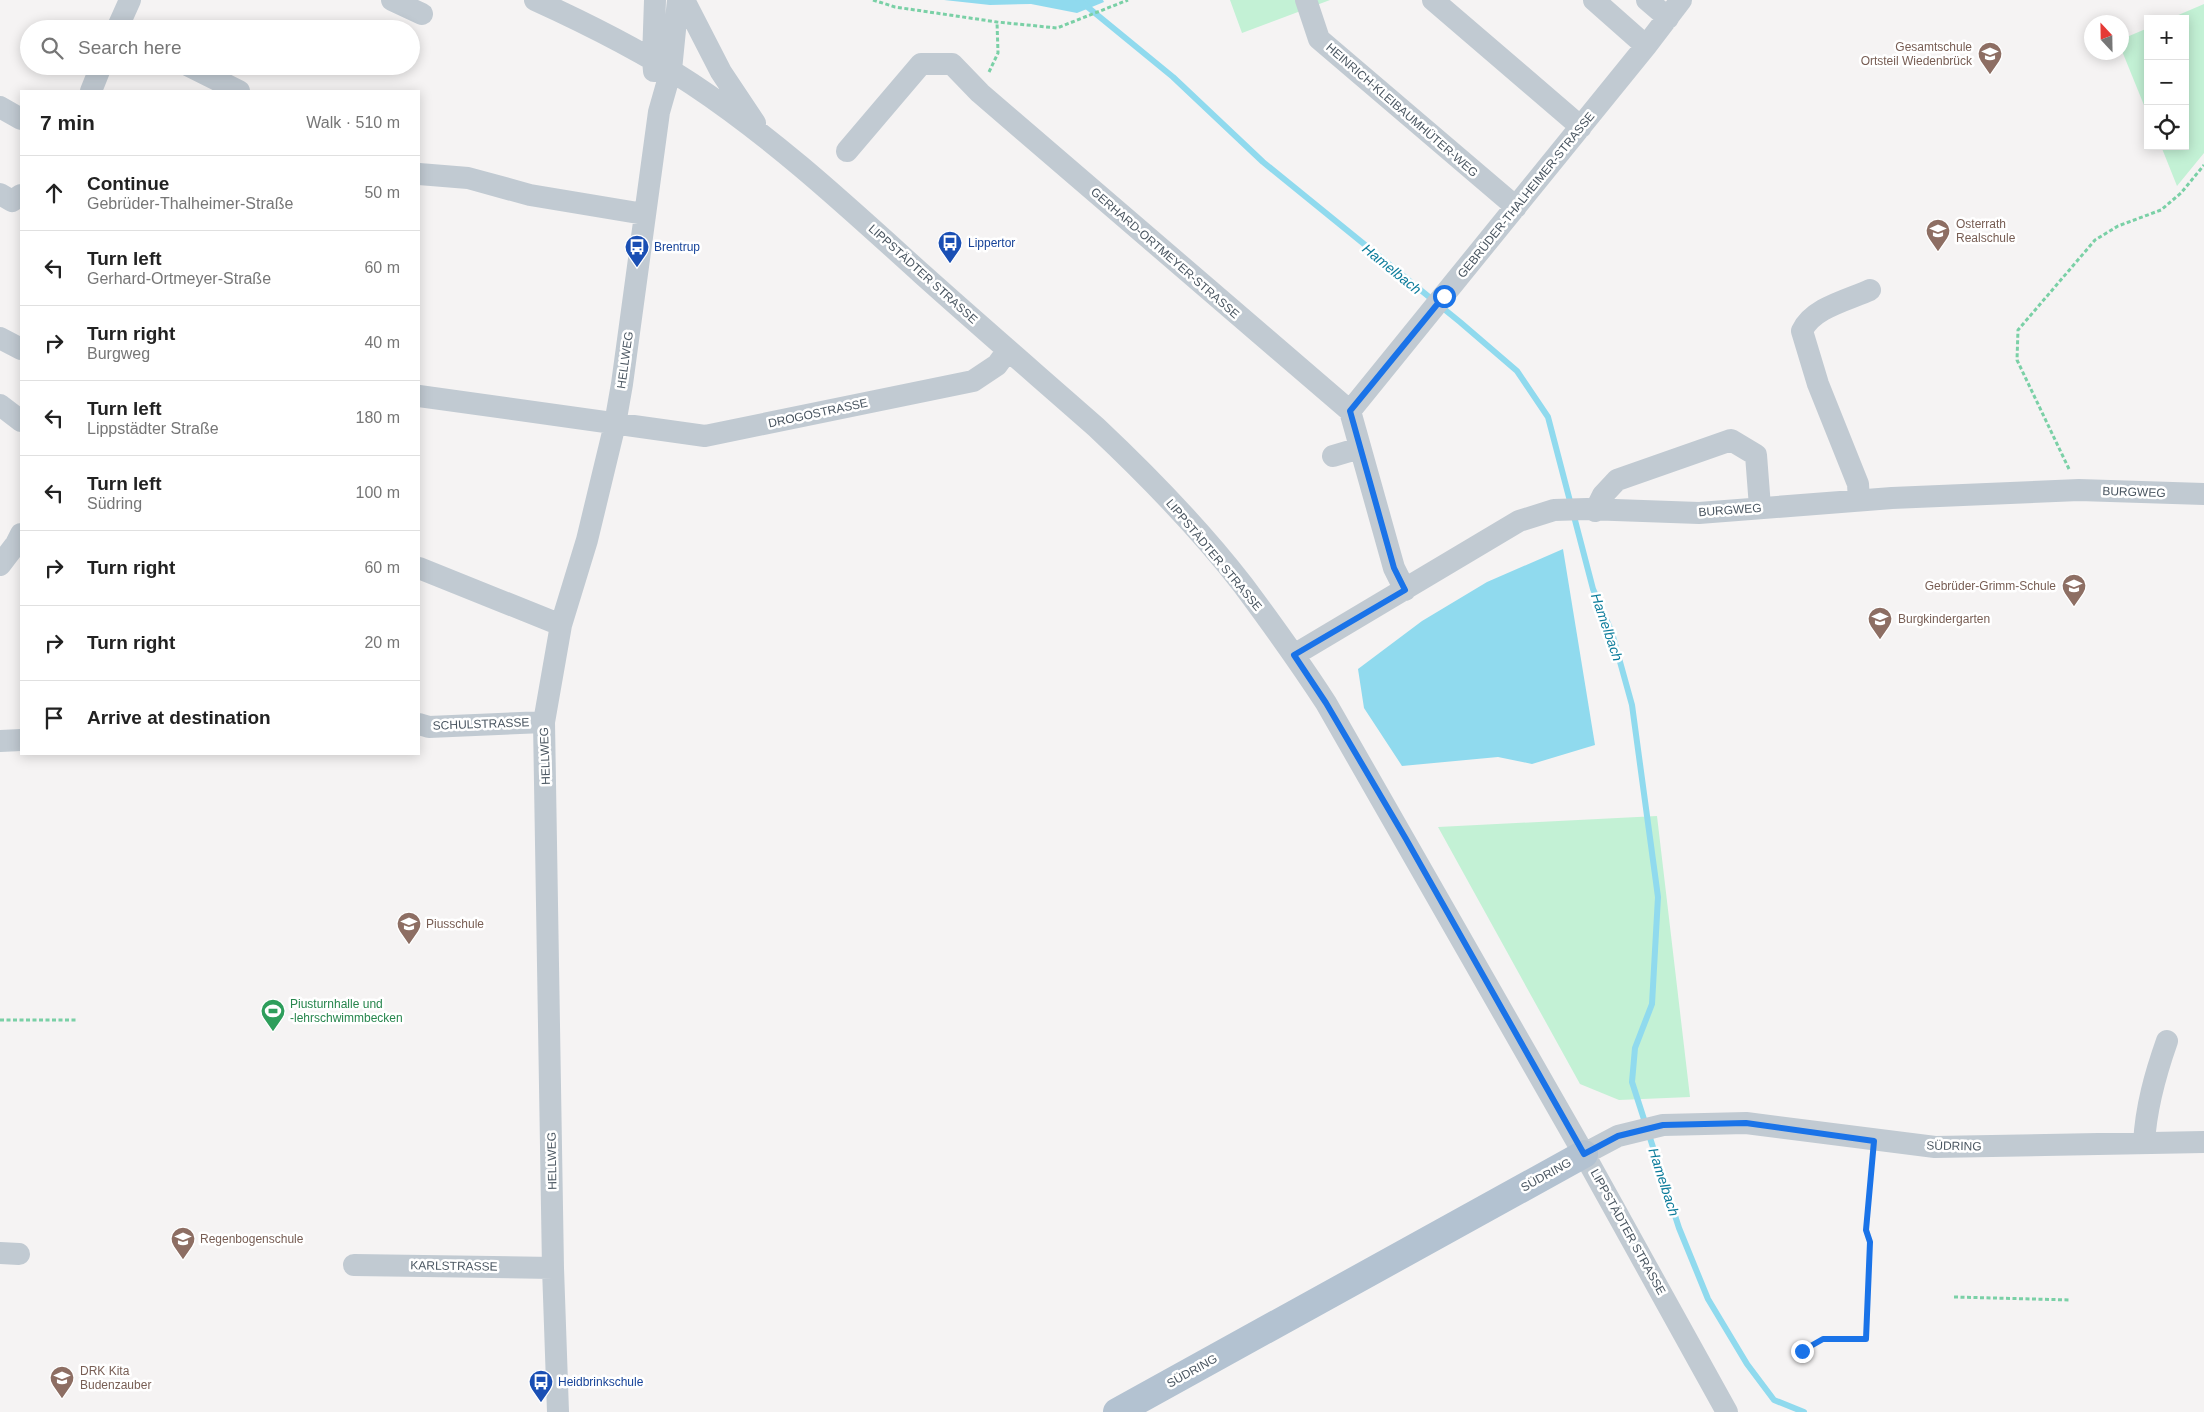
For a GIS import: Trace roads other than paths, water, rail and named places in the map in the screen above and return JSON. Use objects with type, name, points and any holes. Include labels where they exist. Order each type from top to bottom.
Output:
[{"type":"main road","name":"SÜDRING","points":[[1117,1412],[1584,1154]]},
{"type":"street","points":[[122,20],[130,0]]},
{"type":"street","points":[[392,0],[422,14]]},
{"type":"street","name":"LIPPSTÄDTER STRASSE","points":[[535,0],[595,27],[662,65],[765,138],[821,184],[1137,465],[1202,536],[1242,584],[1294,655],[1326,703],[1406,839],[1727,1412]]},
{"type":"street","points":[[655,0],[662,65]]},
{"type":"street","points":[[662,65],[678,0]]},
{"type":"street","points":[[684,0],[721,72],[765,138]]},
{"type":"street","name":"HEINRICH-KLEIBAUMHÜTER-WEG","points":[[1306,0],[1319,39],[1516,207]]},
{"type":"street","points":[[1433,0],[1581,127]]},
{"type":"street","points":[[1594,0],[1646,46]]},
{"type":"street","points":[[1647,0],[1668,18]]},
{"type":"street","name":"GEBRÜDER-THALHEIMER-STRASSE","points":[[1350,411],[1581,127],[1681,0]]},
{"type":"street","name":"GERHARD-ORTMEYER-STRASSE","points":[[847,151],[921,64],[952,64],[980,93],[1350,411]]},
{"type":"street","name":"HELLWEG","points":[[558,1412],[553,1268],[544,722],[561,625],[587,540],[615,424],[658,112],[662,65]]},
{"type":"street","points":[[91,90],[97,75]]},
{"type":"street","points":[[207,75],[237,90]]},
{"type":"street","points":[[0,107],[20,118]]},
{"type":"street","points":[[420,174],[468,178],[530,195],[644,214]]},
{"type":"street","points":[[0,194],[12,201],[20,196]]},
{"type":"street","points":[[1859,500],[1858,484],[1818,384],[1802,331],[1805,323],[1816,314],[1870,290]]},
{"type":"street","points":[[0,338],[20,348]]},
{"type":"street","name":"DROGOSTRASSE","points":[[420,396],[705,436],[973,381],[997,365],[1008,350]]},
{"type":"street","points":[[0,405],[20,420]]},
{"type":"street","points":[[1350,411],[1394,568],[1405,590]]},
{"type":"street","points":[[1591,510],[1617,480],[1731,440],[1756,456],[1760,508]]},
{"type":"street","points":[[1332,456],[1360,448]]},
{"type":"street","name":"BURGWEG","points":[[1294,655],[1519,521],[1554,510],[1699,513],[1859,500],[2079,490],[2204,494]]},
{"type":"street","points":[[0,565],[20,536]]},
{"type":"street","points":[[420,568],[561,625]]},
{"type":"street","name":"SCHULSTRASSE","points":[[420,724],[429,726],[544,722]]},
{"type":"street","points":[[0,741],[20,740]]},
{"type":"street","points":[[2144,1143],[2146,1117],[2154,1076],[2167,1041]]},
{"type":"street","name":"SÜDRING","points":[[1584,1154],[1618,1136],[1663,1125],[1746,1123],[1874,1141],[1935,1147],[2204,1142]]},
{"type":"street","name":"KARLSTRASSE","points":[[354,1265],[553,1268]]},
{"type":"water","points":[[944,0],[1103,0],[1104,2],[1077,13],[1031,4],[990,5]]},
{"type":"water","points":[[1563,549],[1595,745],[1532,764],[1498,757],[1402,766],[1364,708],[1358,669],[1422,621],[1487,582]]},
{"type":"waterway","name":"Hamelbach","points":[[1079,0],[1173,77],[1263,162],[1460,322],[1517,371],[1548,417],[1593,589],[1612,633],[1632,705],[1658,897],[1652,1004],[1635,1048],[1632,1082],[1679,1228],[1708,1299],[1747,1364],[1774,1400],[1804,1412]]},
{"type":"place","name":"Gesamtschule Ortsteil Wiedenbrück","points":[[1990,75]]},
{"type":"place","name":"Osterrath Realschule","points":[[1938,252]]},
{"type":"place","name":"Lippertor","points":[[950,264]]},
{"type":"place","name":"Brentrup","points":[[637,268]]},
{"type":"place","name":"Gebrüder-Grimm-Schule","points":[[2074,607]]},
{"type":"place","name":"Burgkindergarten","points":[[1880,640]]},
{"type":"place","name":"Piusschule","points":[[409,945]]},
{"type":"place","name":"Piusturnhalle und -lehrschwimmbecken","points":[[273,1032]]},
{"type":"place","name":"Regenbogenschule","points":[[183,1260]]},
{"type":"place","name":"DRK Kita Budenzauber","points":[[62,1399]]},
{"type":"place","name":"Heidbrinkschule","points":[[541,1403]]}]
